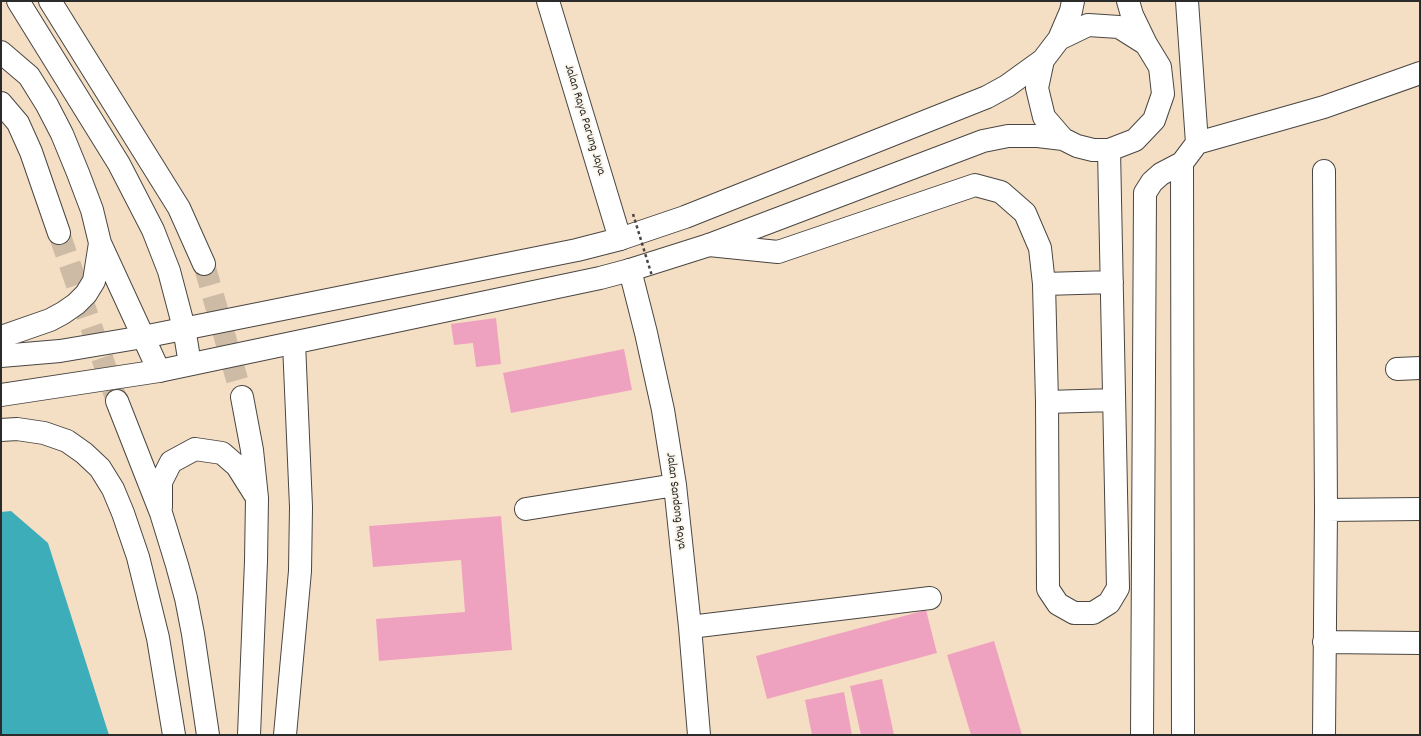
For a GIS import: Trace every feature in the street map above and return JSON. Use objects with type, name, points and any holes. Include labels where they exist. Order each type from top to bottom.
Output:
[{"type":"main road","points":[[18,1],[119,164],[153,230],[169,271],[184,328],[190,364]]},
{"type":"main road","points":[[50,1],[179,208],[204,264]]},
{"type":"main road","name":"Jalan Raya Parung Jaya","points":[[548,1],[620,239]]},
{"type":"main road","points":[[1,356],[60,351],[143,337],[577,250],[620,239],[684,217],[987,98],[1007,86],[1043,60],[1059,39],[1074,1]]},
{"type":"main road","points":[[1,395],[159,371],[600,278],[709,245],[983,141],[1008,136],[1038,136],[1063,139],[1077,146],[1093,150],[1109,150],[1135,140],[1154,120],[1163,94],[1160,67],[1146,44],[1132,15],[1128,1]]},
{"type":"main road","points":[[1187,1],[1197,143]]},
{"type":"main road","points":[[1059,39],[1088,25],[1111,26],[1119,27],[1146,44]]},
{"type":"main road","points":[[1,52],[28,76],[47,104],[62,134],[92,210],[100,243],[159,371]]},
{"type":"main road","points":[[1043,60],[1037,88],[1044,117],[1063,139]]},
{"type":"main road","points":[[1142,735],[1145,193],[1152,182],[1161,174],[1182,163],[1197,143],[1324,107],[1420,73]]},
{"type":"main road","points":[[1,103],[18,123],[31,152],[59,233]]},
{"type":"main road","points":[[709,245],[778,252],[975,185],[1001,192],[1025,213],[1040,248],[1044,284],[1047,402],[1048,589],[1058,604],[1074,613],[1093,613],[1109,603],[1118,588],[1109,150]]},
{"type":"main road","points":[[1182,163],[1183,735]]},
{"type":"main road","points":[[1324,171],[1326,510],[1324,735]]},
{"type":"main road","points":[[1,337],[14,334],[50,320],[63,314],[76,304],[86,294],[94,281],[100,243]]},
{"type":"main road","name":"Jalan Sandong Raya","points":[[630,270],[663,410],[675,485],[690,627],[699,735]]},
{"type":"main road","points":[[1044,284],[1112,282]]},
{"type":"main road","points":[[285,735],[300,571],[301,507],[294,343]]},
{"type":"main road","points":[[1397,369],[1420,368]]},
{"type":"main road","points":[[242,398],[252,450],[257,498],[249,735]]},
{"type":"main road","points":[[1047,402],[1114,400]]},
{"type":"main road","points":[[116,401],[161,513],[186,598],[208,735]]},
{"type":"main road","points":[[1,430],[17,429],[44,433],[67,441],[84,453],[100,468],[113,488],[138,557],[156,631],[174,735]]},
{"type":"main road","points":[[161,513],[161,482],[171,462],[195,449],[222,453],[237,466],[257,498]]},
{"type":"main road","points":[[526,509],[675,485]]},
{"type":"main road","points":[[1326,510],[1420,509]]},
{"type":"main road","points":[[690,627],[930,598]]},
{"type":"main road","points":[[1324,642],[1420,642]]},
{"type":"path","points":[[634,214],[652,276]]},
{"type":"water","points":[[11,511],[48,543],[109,735],[1,735],[1,512]]},
{"type":"building","points":[[496,318],[501,364],[476,367],[473,343],[454,345],[451,324]]},
{"type":"building","points":[[624,349],[632,390],[511,413],[503,373]]},
{"type":"building","points":[[501,516],[512,650],[379,661],[376,619],[465,612],[461,560],[373,567],[369,526]]},
{"type":"building","points":[[926,610],[937,653],[767,699],[756,656]]},
{"type":"building","points":[[994,641],[1022,735],[971,735],[947,655]]},
{"type":"building","points":[[882,679],[894,735],[861,735],[850,686]]},
{"type":"building","points":[[844,692],[852,735],[812,735],[805,700]]},
{"type":"tunnel","points":[[59,233],[117,401]]},
{"type":"tunnel","points":[[204,264],[242,397]]}]
